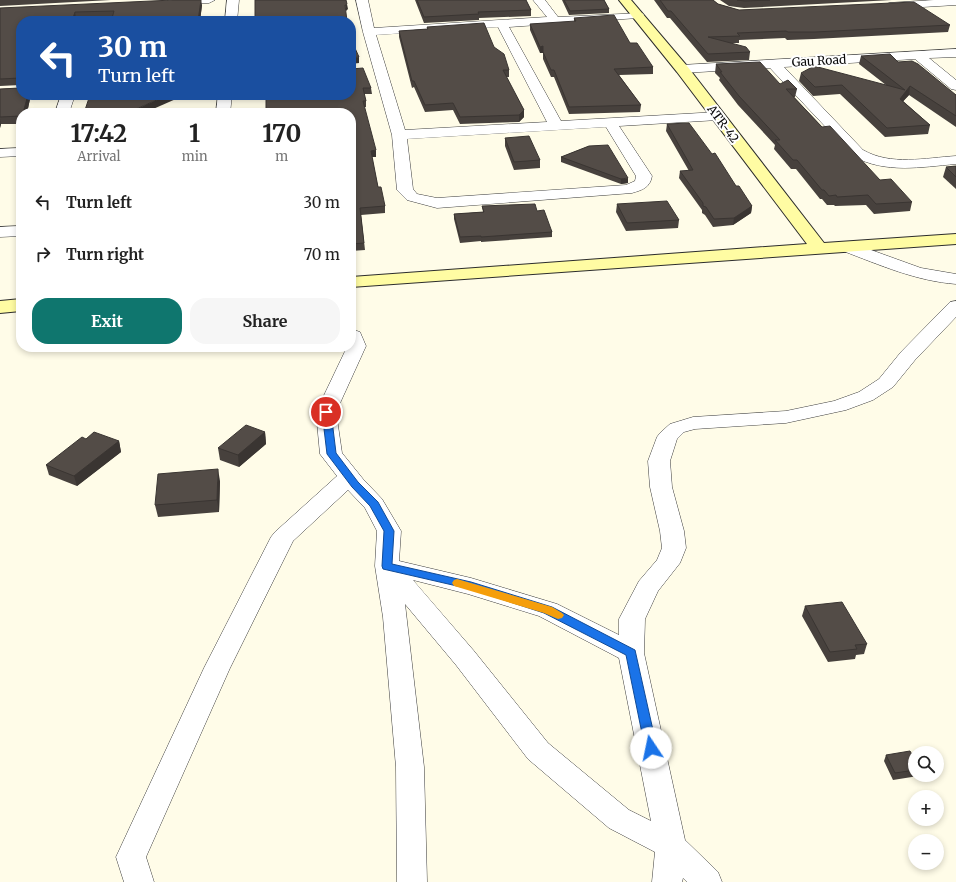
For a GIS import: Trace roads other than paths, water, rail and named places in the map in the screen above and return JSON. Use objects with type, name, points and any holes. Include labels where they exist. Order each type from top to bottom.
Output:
[{"type":"street","points":[[163,2],[209,0]]},
{"type":"street","points":[[232,16],[233,0]]},
{"type":"street","points":[[362,0],[369,32],[399,135],[405,190],[412,197],[436,203],[619,190],[640,186],[644,181],[644,176],[610,123]]},
{"type":"street","points":[[539,0],[555,20]]},
{"type":"street","name":"ATR-42","points":[[625,0],[682,69],[819,249]]},
{"type":"street","points":[[953,0],[956,3]]},
{"type":"street","points":[[879,6],[956,3]]},
{"type":"street","points":[[902,5],[941,14]]},
{"type":"street","points":[[369,32],[638,15]]},
{"type":"street","points":[[502,24],[556,125]]},
{"type":"street","name":"Gau Road","points":[[682,69],[956,53]]},
{"type":"street","points":[[919,56],[956,86]]},
{"type":"street","points":[[774,64],[858,153],[864,157],[879,163],[894,164],[956,160]]},
{"type":"street","points":[[365,68],[379,68]]},
{"type":"street","points":[[399,135],[718,116]]},
{"type":"street","points":[[0,153],[16,152]]},
{"type":"street","points":[[0,232],[16,231]]},
{"type":"street","points":[[356,282],[956,239]]},
{"type":"street","points":[[849,247],[917,272],[951,281]]},
{"type":"street","points":[[0,307],[16,305]]},
{"type":"street","points":[[667,882],[671,846],[631,653],[632,620],[648,587],[668,563],[674,548],[672,531],[661,487],[659,461],[667,437],[677,428],[693,423],[786,416],[838,406],[866,396],[886,383],[908,356],[956,306]]},
{"type":"street","points":[[354,352],[326,412],[331,454],[349,477],[374,504],[389,531],[387,566],[395,617],[410,767],[412,882]]},
{"type":"street","points":[[139,882],[131,857],[217,668],[283,538],[349,477]]},
{"type":"street","points":[[387,566],[471,586],[548,610],[631,653]]},
{"type":"street","points":[[387,566],[465,658],[538,751],[619,819],[671,846],[707,882]]}]
